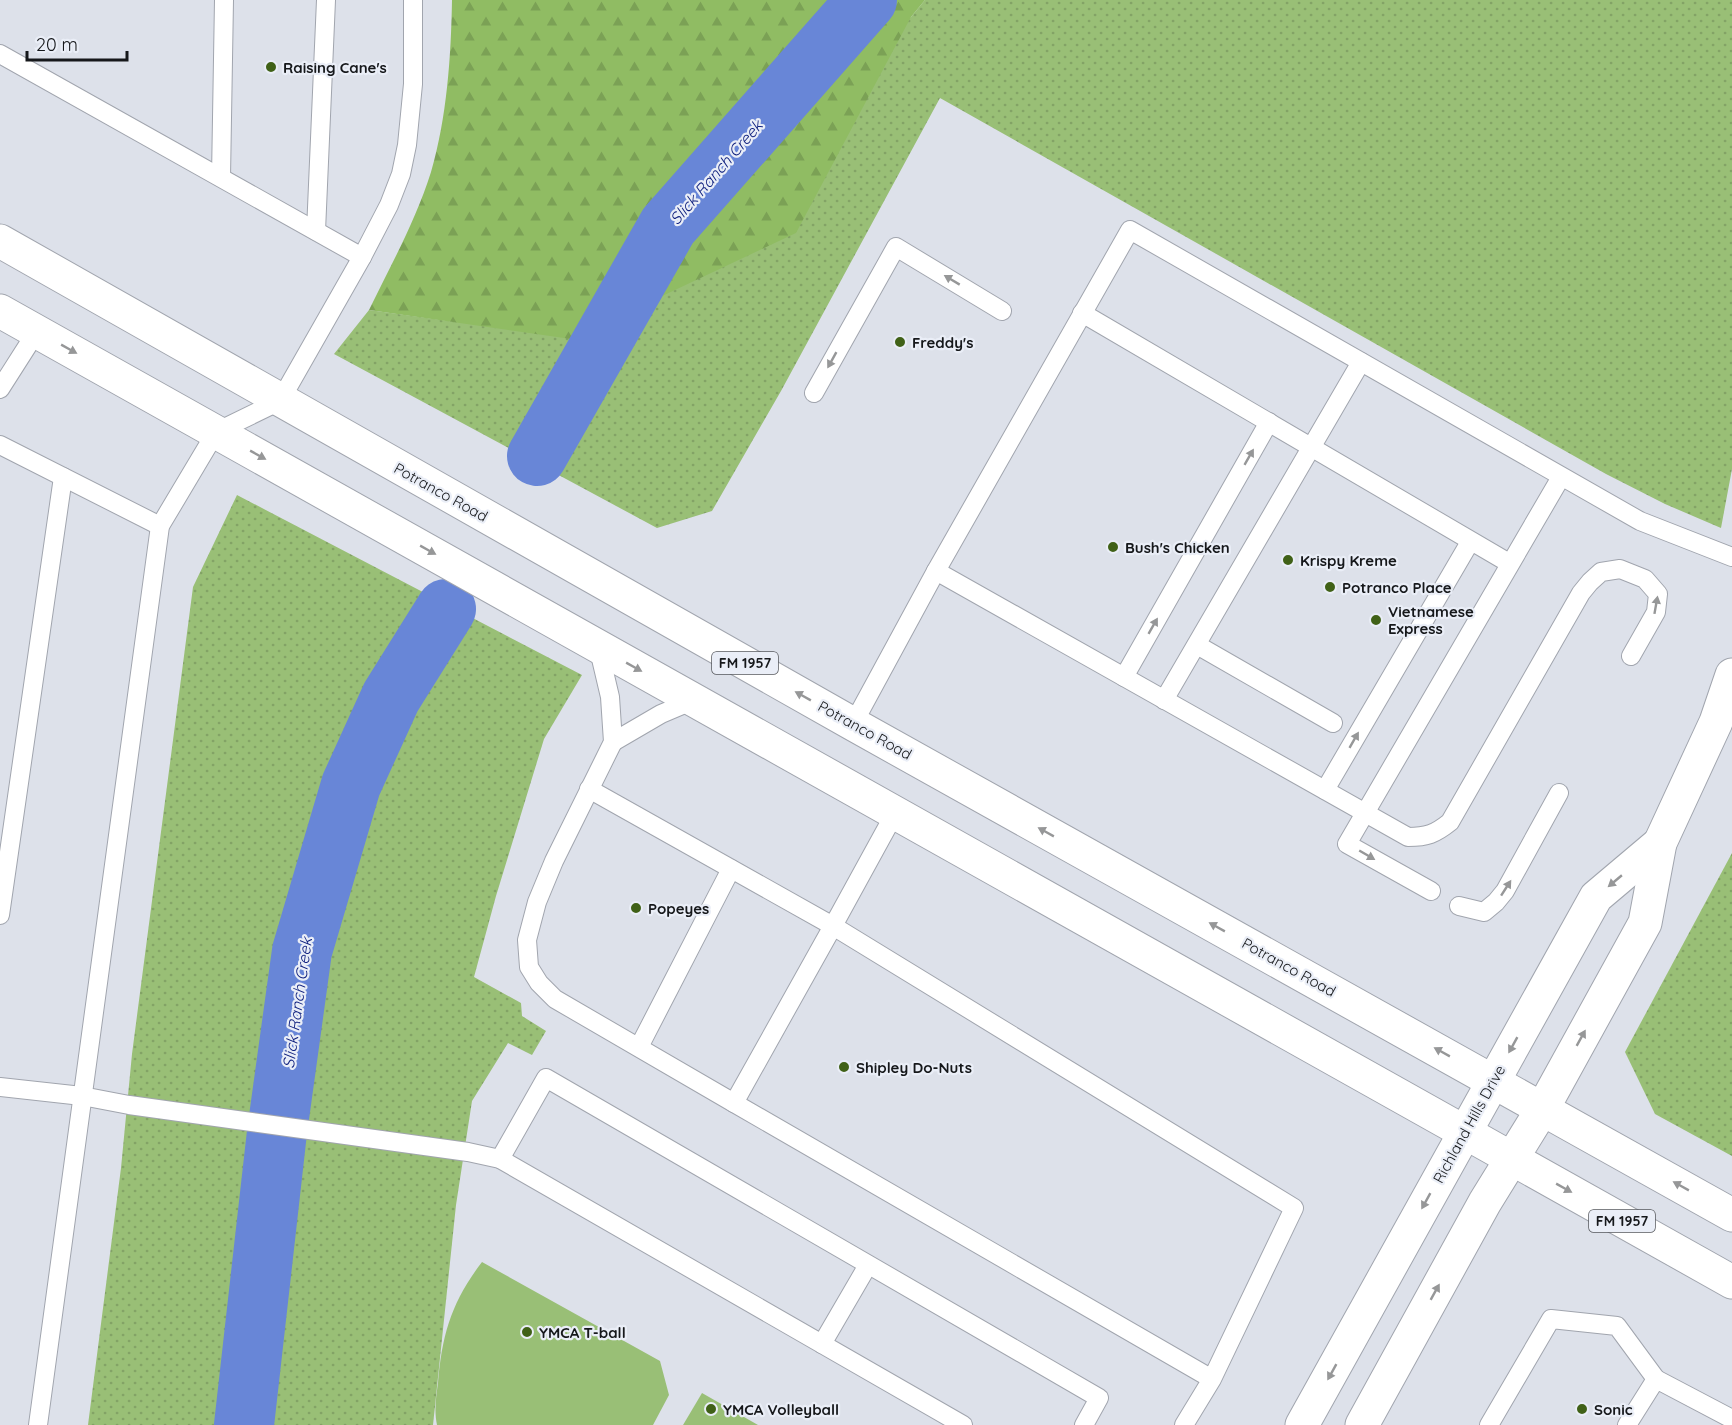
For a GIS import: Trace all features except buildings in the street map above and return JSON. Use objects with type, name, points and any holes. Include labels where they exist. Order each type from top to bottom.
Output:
[{"type":"main road","name":"Potranco Road","points":[[0,241],[853,724],[1732,1215]]},
{"type":"main road","name":"FM 1957","points":[[0,310],[1732,1282]]},
{"type":"main road","name":"Richland Hills Drive","points":[[1362,1425],[1481,1210],[1543,1108],[1645,923],[1660,843],[1716,722],[1732,675]]},
{"type":"main road","name":"Richland Hills Drive","points":[[1302,1425],[1596,897],[1660,843]]},
{"type":"lane","points":[[221,177],[225,0]]},
{"type":"lane","points":[[316,231],[326,0]]},
{"type":"lane","points":[[38,1425],[160,526],[216,432],[280,401],[389,205],[401,174],[407,146],[413,84],[413,0]]},
{"type":"lane","points":[[0,54],[362,256]]},
{"type":"lane","points":[[853,724],[936,571],[1130,230],[1640,521],[1732,557]]},
{"type":"lane","points":[[814,393],[896,247],[1002,311]]},
{"type":"lane","points":[[1082,313],[1509,563]]},
{"type":"lane","points":[[0,387],[37,331]]},
{"type":"lane","points":[[1164,700],[1361,362]]},
{"type":"lane","points":[[1124,677],[1269,422]]},
{"type":"lane","points":[[0,445],[160,526]]},
{"type":"lane","points":[[0,915],[63,477]]},
{"type":"lane","points":[[1431,891],[1347,844],[1561,477]]},
{"type":"lane","points":[[1325,790],[1470,542]]},
{"type":"lane","points":[[936,571],[1408,837],[1424,837],[1450,822],[1581,593],[1601,572],[1620,569],[1645,579],[1658,594],[1656,612],[1631,657]]},
{"type":"lane","points":[[1197,645],[1334,723]]},
{"type":"lane","points":[[598,646],[610,698],[613,742],[554,861],[537,903],[527,940],[529,967],[539,983],[555,999],[1212,1379]]},
{"type":"lane","points":[[613,742],[661,714],[694,700]]},
{"type":"lane","points":[[589,789],[833,926],[1294,1208],[1212,1379],[1184,1425]]},
{"type":"lane","points":[[1459,906],[1484,912],[1496,902],[1505,891],[1559,793]]},
{"type":"lane","points":[[734,1103],[895,813]]},
{"type":"lane","points":[[639,1047],[731,869]]},
{"type":"lane","points":[[500,1159],[546,1078],[1099,1398],[1084,1425]]},
{"type":"lane","points":[[0,1087],[82,1096],[129,1105],[468,1152],[500,1159],[963,1425]]},
{"type":"lane","points":[[822,1344],[868,1265]]},
{"type":"lane","points":[[1489,1425],[1551,1319],[1617,1326],[1656,1379],[1731,1422]]},
{"type":"lane","points":[[1628,1425],[1656,1379]]},
{"type":"green space","points":[[452,0],[925,0],[911,17],[796,233],[571,339],[369,310],[411,225],[431,172],[441,130],[447,87]]},
{"type":"green space","points":[[925,0],[1732,0],[1732,469],[1721,528],[1665,504],[1606,474],[940,98],[781,391],[712,511],[657,528],[334,354],[369,310],[456,322],[911,17]]},
{"type":"green space","points":[[237,495],[582,675],[544,739],[474,977],[521,1003],[522,1016],[546,1031],[532,1055],[508,1043],[472,1101],[456,1205],[433,1425],[88,1425],[121,1168],[132,1054],[193,587]]},
{"type":"green space","points":[[1732,853],[1732,1156],[1655,1114],[1625,1052]]},
{"type":"green space","name":"YMCA T-ball","points":[[482,1262],[660,1361],[669,1395],[653,1425],[437,1425],[436,1399],[446,1333],[463,1290]]},
{"type":"green space","name":"YMCA Volleyball","points":[[702,1393],[758,1425],[683,1425]]},
{"type":"waterway","name":"Slick Ranch Creek","points":[[537,456],[668,226],[867,0]]},
{"type":"waterway","name":"Slick Ranch Creek","points":[[244,1425],[277,1132],[302,951],[351,785],[391,697],[446,609]]},
{"type":"place","name":"Raising Cane's","points":[[271,67]]},
{"type":"place","name":"Freddy's","points":[[900,342]]},
{"type":"place","name":"Bush's Chicken","points":[[1113,547]]},
{"type":"place","name":"Krispy Kreme","points":[[1288,560]]},
{"type":"place","name":"Potranco Place","points":[[1330,587]]},
{"type":"place","name":"Vietnamese Express","points":[[1376,620]]},
{"type":"place","name":"Popeyes","points":[[636,908]]},
{"type":"place","name":"Shipley Do-Nuts","points":[[844,1067]]},
{"type":"place","name":"YMCA T-ball","points":[[527,1332]]},
{"type":"place","name":"YMCA Volleyball","points":[[711,1409]]},
{"type":"place","name":"Sonic","points":[[1582,1409]]}]
